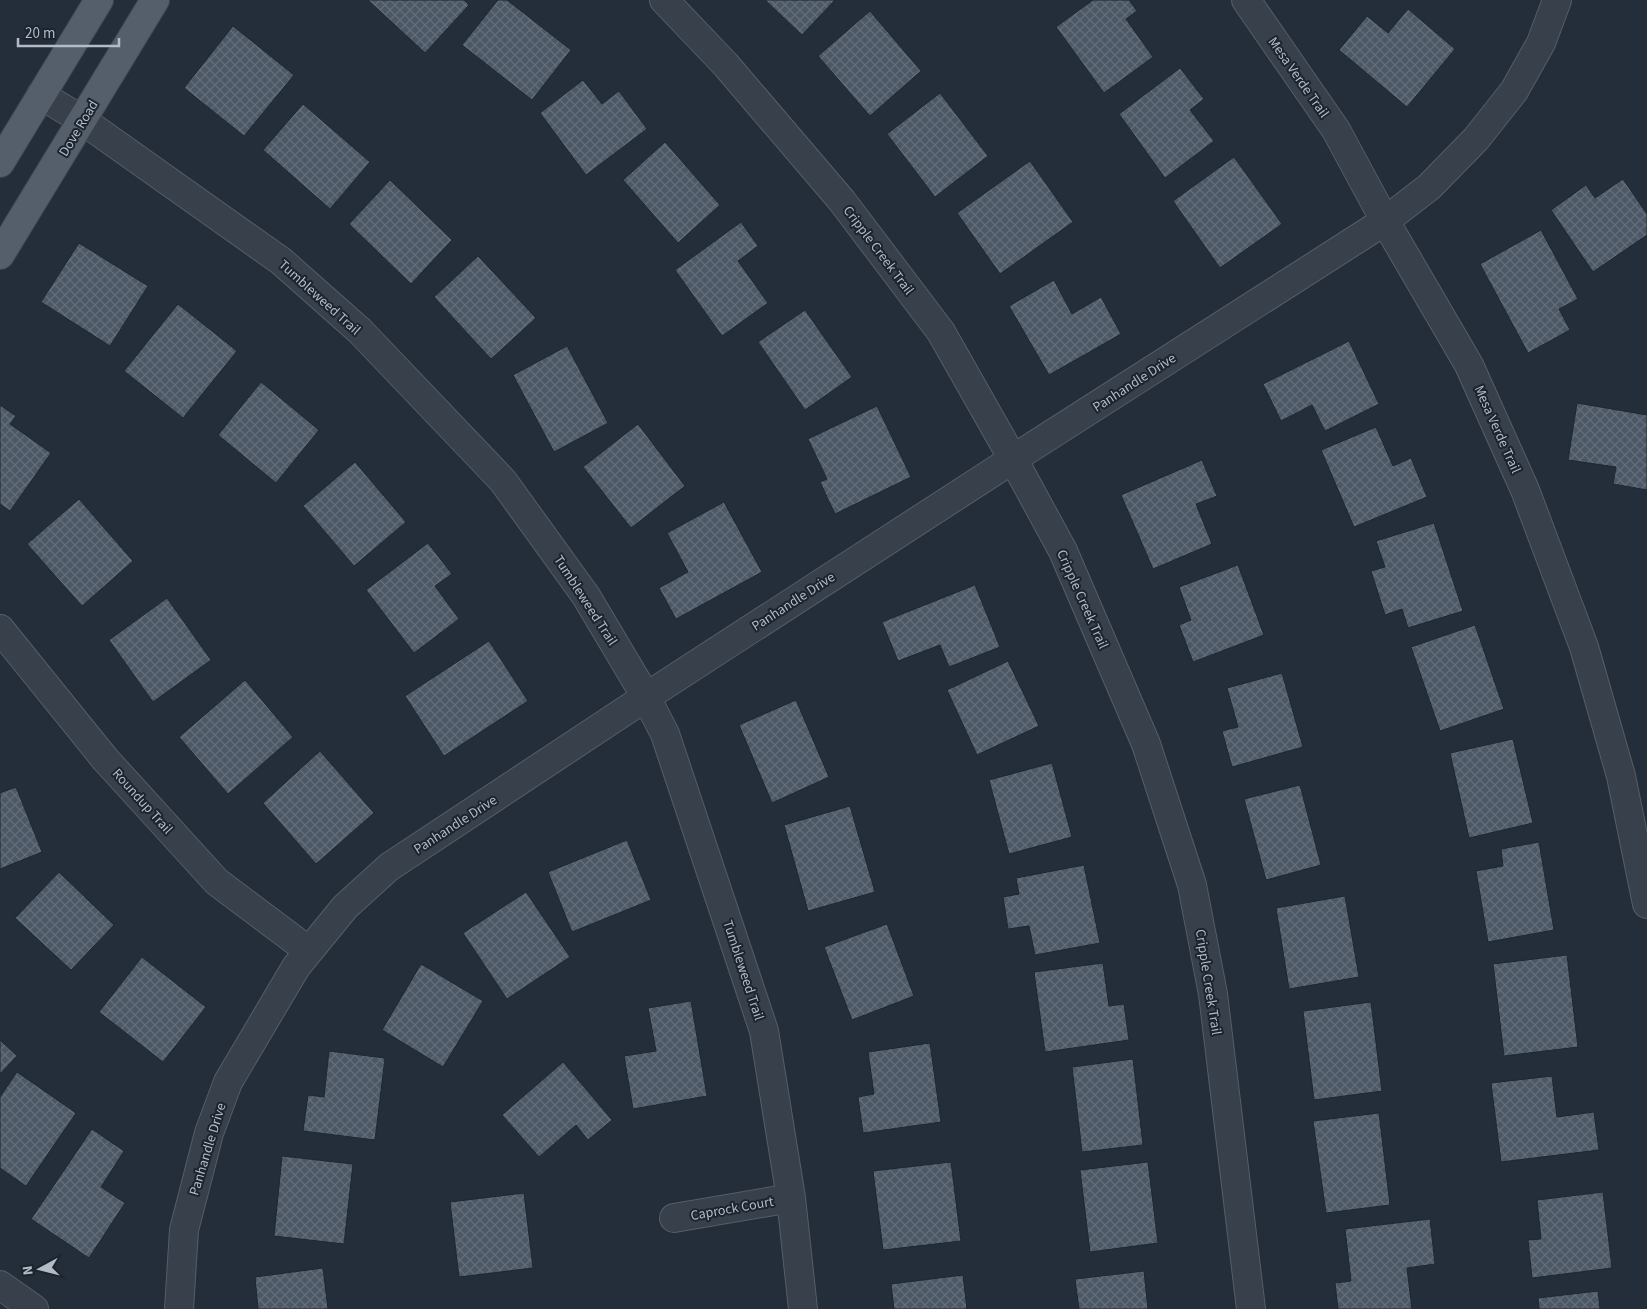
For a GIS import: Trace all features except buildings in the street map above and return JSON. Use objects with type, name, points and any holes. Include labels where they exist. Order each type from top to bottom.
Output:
[{"type":"main road","points":[[0,163],[99,0]]},
{"type":"main road","name":"Dove Road","points":[[0,255],[155,0]]},
{"type":"street","name":"Cripple Creek Trail","points":[[664,0],[726,65],[842,201],[941,332],[1013,458],[1063,551],[1146,744],[1192,885],[1213,994],[1251,1309]]},
{"type":"street","name":"Mesa Verde Trail","points":[[1246,0],[1336,130],[1385,221],[1469,365],[1525,490],[1584,647],[1621,776],[1647,904]]},
{"type":"street","name":"Panhandle Drive","points":[[179,1309],[184,1230],[209,1133],[228,1082],[296,967],[345,907],[389,867],[646,697],[1013,458],[1385,221],[1435,180],[1476,140],[1514,91],[1541,43],[1557,0]]},
{"type":"street","name":"Tumbleweed Trail","points":[[41,95],[82,120],[281,260],[360,332],[503,481],[586,596],[666,734],[764,1031],[790,1198],[803,1309]]},
{"type":"street","name":"Roundup Trail","points":[[0,629],[105,759],[217,882],[309,951]]},
{"type":"street","name":"Caprock Court","points":[[674,1218],[790,1198]]},
{"type":"street","points":[[0,1285],[34,1309]]}]
